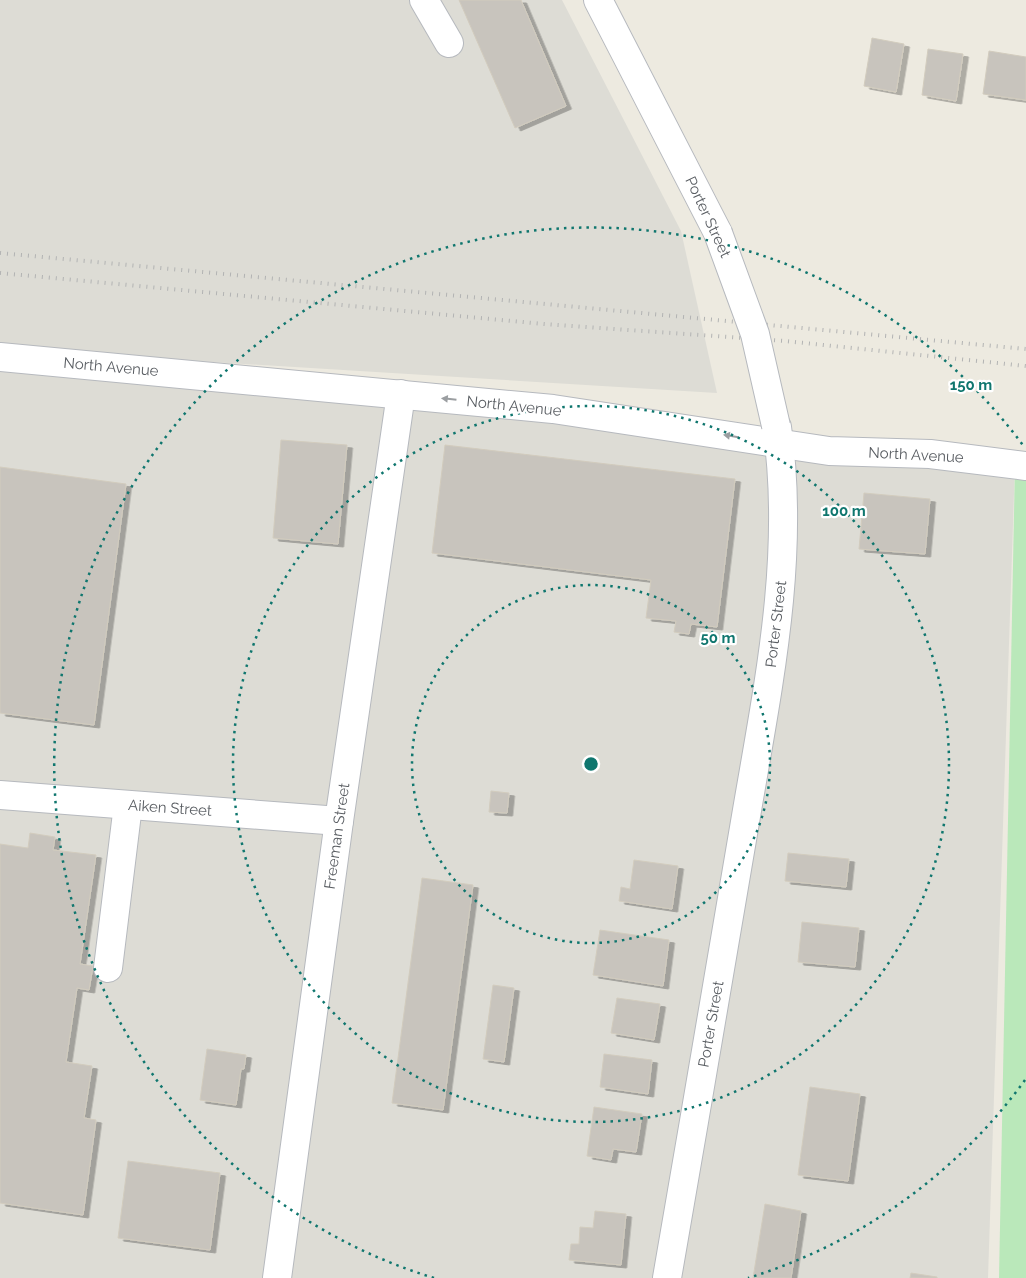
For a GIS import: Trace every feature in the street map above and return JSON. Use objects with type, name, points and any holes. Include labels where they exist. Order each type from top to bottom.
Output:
[{"type":"street","points":[[424,0],[449,43]]},
{"type":"street","name":"Porter Street","points":[[598,0],[718,233],[755,334],[778,435],[784,485],[784,524],[774,646],[667,1278]]},
{"type":"street","name":"North Avenue","points":[[0,357],[553,409],[778,435],[829,451],[930,454],[1026,466]]},
{"type":"street","name":"Freeman Street","points":[[277,1278],[339,821],[401,394]]},
{"type":"street","name":"Aiken Street","points":[[0,794],[339,821]]},
{"type":"street","points":[[108,968],[128,804]]},
{"type":"shaded area","points":[[0,0],[562,0],[681,231],[717,393],[0,349]]},
{"type":"shaded area","points":[[0,357],[1015,463],[988,1278],[0,1278]]},
{"type":"green space","points":[[1015,463],[1026,463],[1026,1278],[999,1278]]},
{"type":"building","points":[[459,0],[521,0],[566,106],[515,128]]},
{"type":"building","points":[[872,38],[904,44],[896,92],[864,86]]},
{"type":"building","points":[[928,49],[963,54],[956,101],[922,95]]},
{"type":"building","points":[[989,51],[1026,57],[1026,100],[983,94]]},
{"type":"building","points":[[281,440],[347,445],[338,544],[273,538]]},
{"type":"building","points":[[445,445],[735,479],[717,627],[691,624],[689,634],[674,632],[676,621],[646,618],[651,580],[432,553]]},
{"type":"building","points":[[0,467],[126,484],[94,725],[0,713]]},
{"type":"building","points":[[864,493],[930,499],[925,554],[859,549]]},
{"type":"building","points":[[491,791],[509,793],[507,813],[489,812]]},
{"type":"building","points":[[30,833],[55,837],[53,850],[96,855],[80,964],[93,966],[89,990],[77,988],[66,1062],[92,1066],[84,1118],[96,1120],[83,1215],[0,1203],[0,844],[28,848]]},
{"type":"building","points":[[788,853],[849,859],[846,887],[785,881]]},
{"type":"building","points":[[634,860],[678,866],[672,909],[619,901],[621,887],[630,889]]},
{"type":"building","points":[[422,878],[473,885],[443,1110],[392,1103]]},
{"type":"building","points":[[802,922],[859,928],[855,967],[798,962]]},
{"type":"building","points":[[600,930],[669,940],[663,986],[593,975]]},
{"type":"building","points":[[493,985],[514,988],[504,1062],[483,1059]]},
{"type":"building","points":[[617,998],[660,1004],[654,1040],[611,1033]]},
{"type":"building","points":[[207,1049],[246,1055],[244,1069],[241,1069],[236,1105],[200,1100]]},
{"type":"building","points":[[604,1054],[652,1060],[648,1094],[600,1087]]},
{"type":"building","points":[[810,1087],[860,1094],[848,1181],[798,1175]]},
{"type":"building","points":[[594,1107],[642,1114],[636,1152],[613,1149],[611,1160],[587,1156]]},
{"type":"building","points":[[128,1161],[220,1173],[210,1250],[118,1238]]},
{"type":"building","points":[[765,1204],[801,1211],[791,1278],[753,1278]]},
{"type":"building","points":[[595,1211],[626,1214],[621,1265],[569,1260],[571,1244],[579,1244],[580,1227],[593,1228]]},
{"type":"building","points":[[911,1273],[937,1277],[937,1278],[910,1278]]},
{"type":"railway","points":[[0,253],[1026,349]]},
{"type":"railway","points":[[0,273],[544,324],[785,341],[1026,366]]}]
